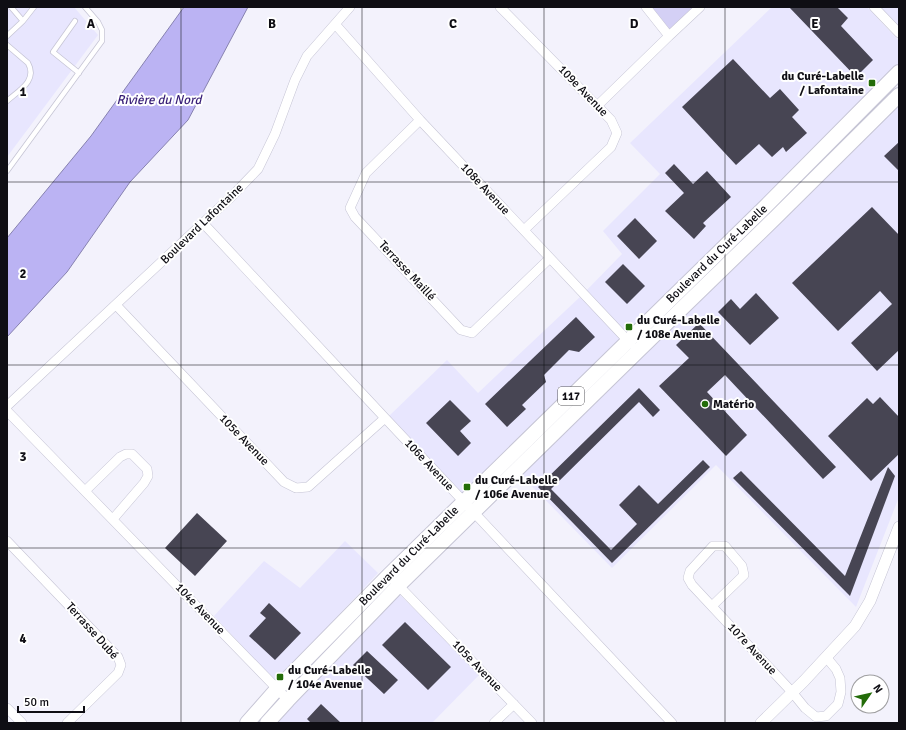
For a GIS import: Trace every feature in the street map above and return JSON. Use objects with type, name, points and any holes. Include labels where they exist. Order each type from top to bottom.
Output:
[{"type":"main road","name":"Boulevard du Curé-Labelle","points":[[267,723],[399,585],[474,512],[765,207],[899,72]]},
{"type":"main road","name":"Boulevard du Curé-Labelle","points":[[247,723],[277,689],[464,501],[775,218],[899,95]]},
{"type":"main road","points":[[765,207],[775,218]]},
{"type":"street","name":"Boulevard Lafontaine","points":[[7,406],[232,196],[258,169],[275,134],[295,80],[307,56],[350,7]]},
{"type":"street","name":"109e Avenue","points":[[500,7],[611,120],[617,133],[611,147],[524,230]]},
{"type":"street","points":[[646,7],[669,36]]},
{"type":"street","points":[[597,106],[700,7]]},
{"type":"street","points":[[874,7],[899,33]]},
{"type":"street","name":"108e Avenue","points":[[335,24],[420,120],[633,346]]},
{"type":"street","name":"Terrasse Maillé","points":[[420,120],[366,173],[350,208],[355,216],[461,330],[472,334],[550,258]]},
{"type":"street","name":"106e Avenue","points":[[203,223],[672,723]]},
{"type":"street","name":"105e Avenue","points":[[116,305],[284,482],[296,488],[308,487],[385,418]]},
{"type":"street","name":"104e Avenue","points":[[7,411],[288,700]]},
{"type":"street","points":[[85,491],[120,457],[126,454],[132,454],[147,469],[148,476],[144,483],[113,519]]},
{"type":"street","points":[[761,723],[856,626],[870,601],[899,526]]},
{"type":"street","name":"Terrasse Dubé","points":[[7,541],[118,657],[121,665],[118,673],[68,723]]},
{"type":"street","name":"107e Avenue","points":[[712,606],[744,575],[742,566],[725,546],[713,546],[690,571],[688,578],[692,585],[792,692],[805,708],[816,717],[826,716],[838,704],[841,692],[840,678],[836,669],[826,657]]},
{"type":"street","name":"105e Avenue","points":[[389,575],[532,723]]},
{"type":"street","points":[[494,723],[514,704]]},
{"type":"street","points":[[7,708],[22,723]]},
{"type":"lane","points":[[11,7],[23,21]]},
{"type":"lane","points":[[7,36],[23,21],[34,7]]},
{"type":"lane","points":[[7,172],[102,41],[102,30],[98,22],[85,7]]},
{"type":"lane","points":[[75,21],[53,52],[80,73]]},
{"type":"lane","points":[[7,45],[28,63],[31,75],[27,83],[7,101]]},
{"type":"shaded area","points":[[7,7],[74,7],[98,35],[7,157]]},
{"type":"shaded area","points":[[646,7],[700,7],[669,36]]},
{"type":"shaded area","points":[[772,7],[867,7],[899,41],[899,70],[463,494],[389,416],[447,360],[478,393],[581,296],[622,254],[603,231],[660,174],[630,143]]},
{"type":"shaded area","points":[[874,7],[899,7],[899,33]]},
{"type":"shaded area","points":[[899,98],[899,497],[856,607],[716,465],[612,568],[518,472]]},
{"type":"shaded area","points":[[345,541],[378,573],[276,682],[214,616],[264,561],[300,588]]},
{"type":"shaded area","points":[[396,591],[480,674],[432,723],[269,723]]},
{"type":"water","name":"Rivière du Nord","points":[[184,7],[248,7],[188,120],[130,182],[67,272],[7,337],[7,238],[91,136]]},
{"type":"building","points":[[789,7],[837,7],[848,18],[841,26],[873,60],[856,77]]},
{"type":"building","points":[[733,59],[770,98],[780,89],[799,110],[792,117],[807,133],[786,152],[783,147],[772,157],[759,144],[736,165],[682,107]]},
{"type":"building","points":[[899,142],[899,171],[884,156]]},
{"type":"building","points":[[674,164],[693,184],[707,171],[731,197],[703,223],[706,226],[694,239],[665,211],[684,193],[665,173]]},
{"type":"building","points":[[872,207],[899,235],[899,350],[877,371],[851,343],[892,304],[880,291],[838,331],[792,283]]},
{"type":"building","points":[[635,218],[657,241],[639,259],[617,236]]},
{"type":"building","points":[[623,264],[645,286],[627,304],[605,282]]},
{"type":"building","points":[[756,293],[779,318],[750,345],[718,312],[731,299],[740,309]]},
{"type":"building","points":[[576,317],[595,337],[579,352],[569,350],[544,375],[546,382],[522,405],[526,409],[507,427],[485,404]]},
{"type":"building","points":[[699,323],[836,467],[823,479],[725,375],[707,392],[747,435],[726,456],[659,386],[689,358],[676,345]]},
{"type":"building","points":[[639,388],[660,410],[653,417],[639,402],[551,489],[611,550],[637,524],[619,505],[639,485],[658,504],[703,460],[710,467],[612,563],[538,487]]},
{"type":"building","points":[[880,397],[899,417],[899,454],[871,481],[828,436],[867,398],[873,404]]},
{"type":"building","points":[[450,400],[471,421],[460,431],[471,443],[458,456],[426,423]]},
{"type":"building","points":[[888,467],[895,476],[850,596],[733,478],[741,471],[845,576]]},
{"type":"building","points":[[197,513],[227,541],[195,576],[165,548]]},
{"type":"building","points":[[269,603],[301,633],[275,660],[249,636],[266,618],[260,613]]},
{"type":"building","points":[[405,622],[451,667],[428,690],[382,645]]},
{"type":"building","points":[[367,651],[398,680],[384,694],[353,665]]},
{"type":"building","points":[[321,704],[341,723],[311,723],[307,719]]},
{"type":"place","name":"du Curé-Labelle / Lafontaine","points":[[872,83]]},
{"type":"place","name":"du Curé-Labelle / 108e Avenue","points":[[629,327]]},
{"type":"place","name":"Matério","points":[[705,404]]},
{"type":"place","name":"du Curé-Labelle / 106e Avenue","points":[[467,487]]},
{"type":"place","name":"du Curé-Labelle / 104e Avenue","points":[[280,677]]}]
